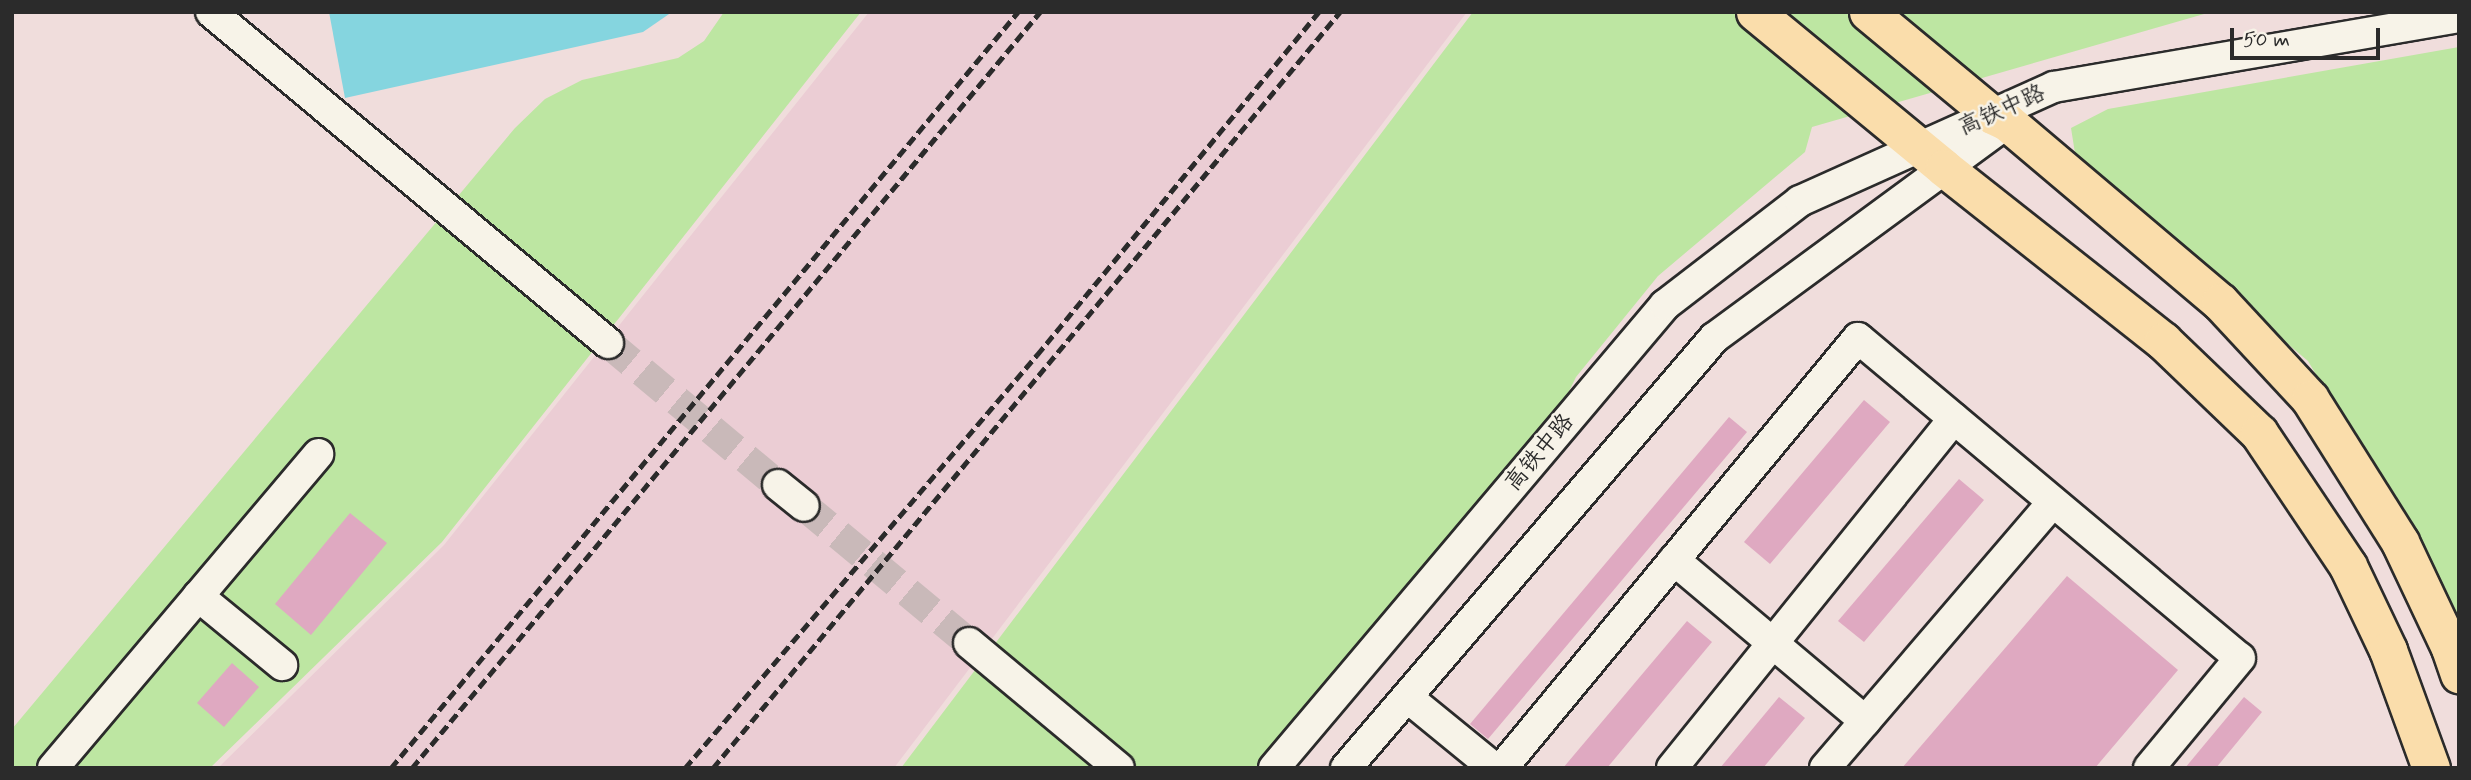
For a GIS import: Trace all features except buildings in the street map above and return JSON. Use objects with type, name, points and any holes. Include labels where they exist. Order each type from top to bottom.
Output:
[{"type":"main road","points":[[1755,12],[1932,158],[2163,341],[2259,433],[2348,566],[2388,650],[2431,768]]},
{"type":"main road","points":[[1868,12],[2000,118],[2220,302],[2310,399],[2400,542],[2450,648],[2459,674]]},
{"type":"street","points":[[211,12],[608,344]]},
{"type":"street","name":"高铁中路","points":[[1346,768],[1714,338],[1932,158],[2054,87],[2459,17]]},
{"type":"street","name":"高铁中路","points":[[1274,768],[1665,305],[1800,201],[1932,158]]},
{"type":"street","points":[[1502,768],[1858,338],[2240,658],[2149,768]]},
{"type":"street","points":[[1672,768],[1954,419]]},
{"type":"street","points":[[53,768],[318,454]]},
{"type":"street","points":[[779,485],[804,506]]},
{"type":"street","points":[[1825,768],[2053,502]]},
{"type":"street","points":[[1674,560],[1865,721]]},
{"type":"street","points":[[198,597],[282,665]]},
{"type":"street","points":[[968,643],[1119,768]]},
{"type":"street","points":[[1407,697],[1474,762]]},
{"type":"shaded area","points":[[869,12],[1467,12],[894,768],[218,768],[444,545]]},
{"type":"green space","points":[[724,12],[861,12],[442,542],[210,768],[12,768],[12,729],[515,128],[545,99],[582,80],[678,58],[704,41]]},
{"type":"green space","points":[[1473,12],[2211,12],[1812,127],[1805,152],[1658,276],[1576,377],[1552,426],[1256,768],[901,768]]},
{"type":"green space","points":[[2459,47],[2459,635],[2444,593],[2308,361],[2077,166],[2071,128],[2108,109]]},
{"type":"water","points":[[329,12],[672,12],[643,32],[345,98]]},
{"type":"tunnel","points":[[608,343],[778,485]]},
{"type":"tunnel","points":[[804,506],[969,643]]},
{"type":"railway","points":[[391,768],[1018,12]]},
{"type":"railway","points":[[412,768],[1040,12]]},
{"type":"railway","points":[[685,768],[1037,355],[1319,12]]},
{"type":"railway","points":[[713,768],[1340,12]]}]
